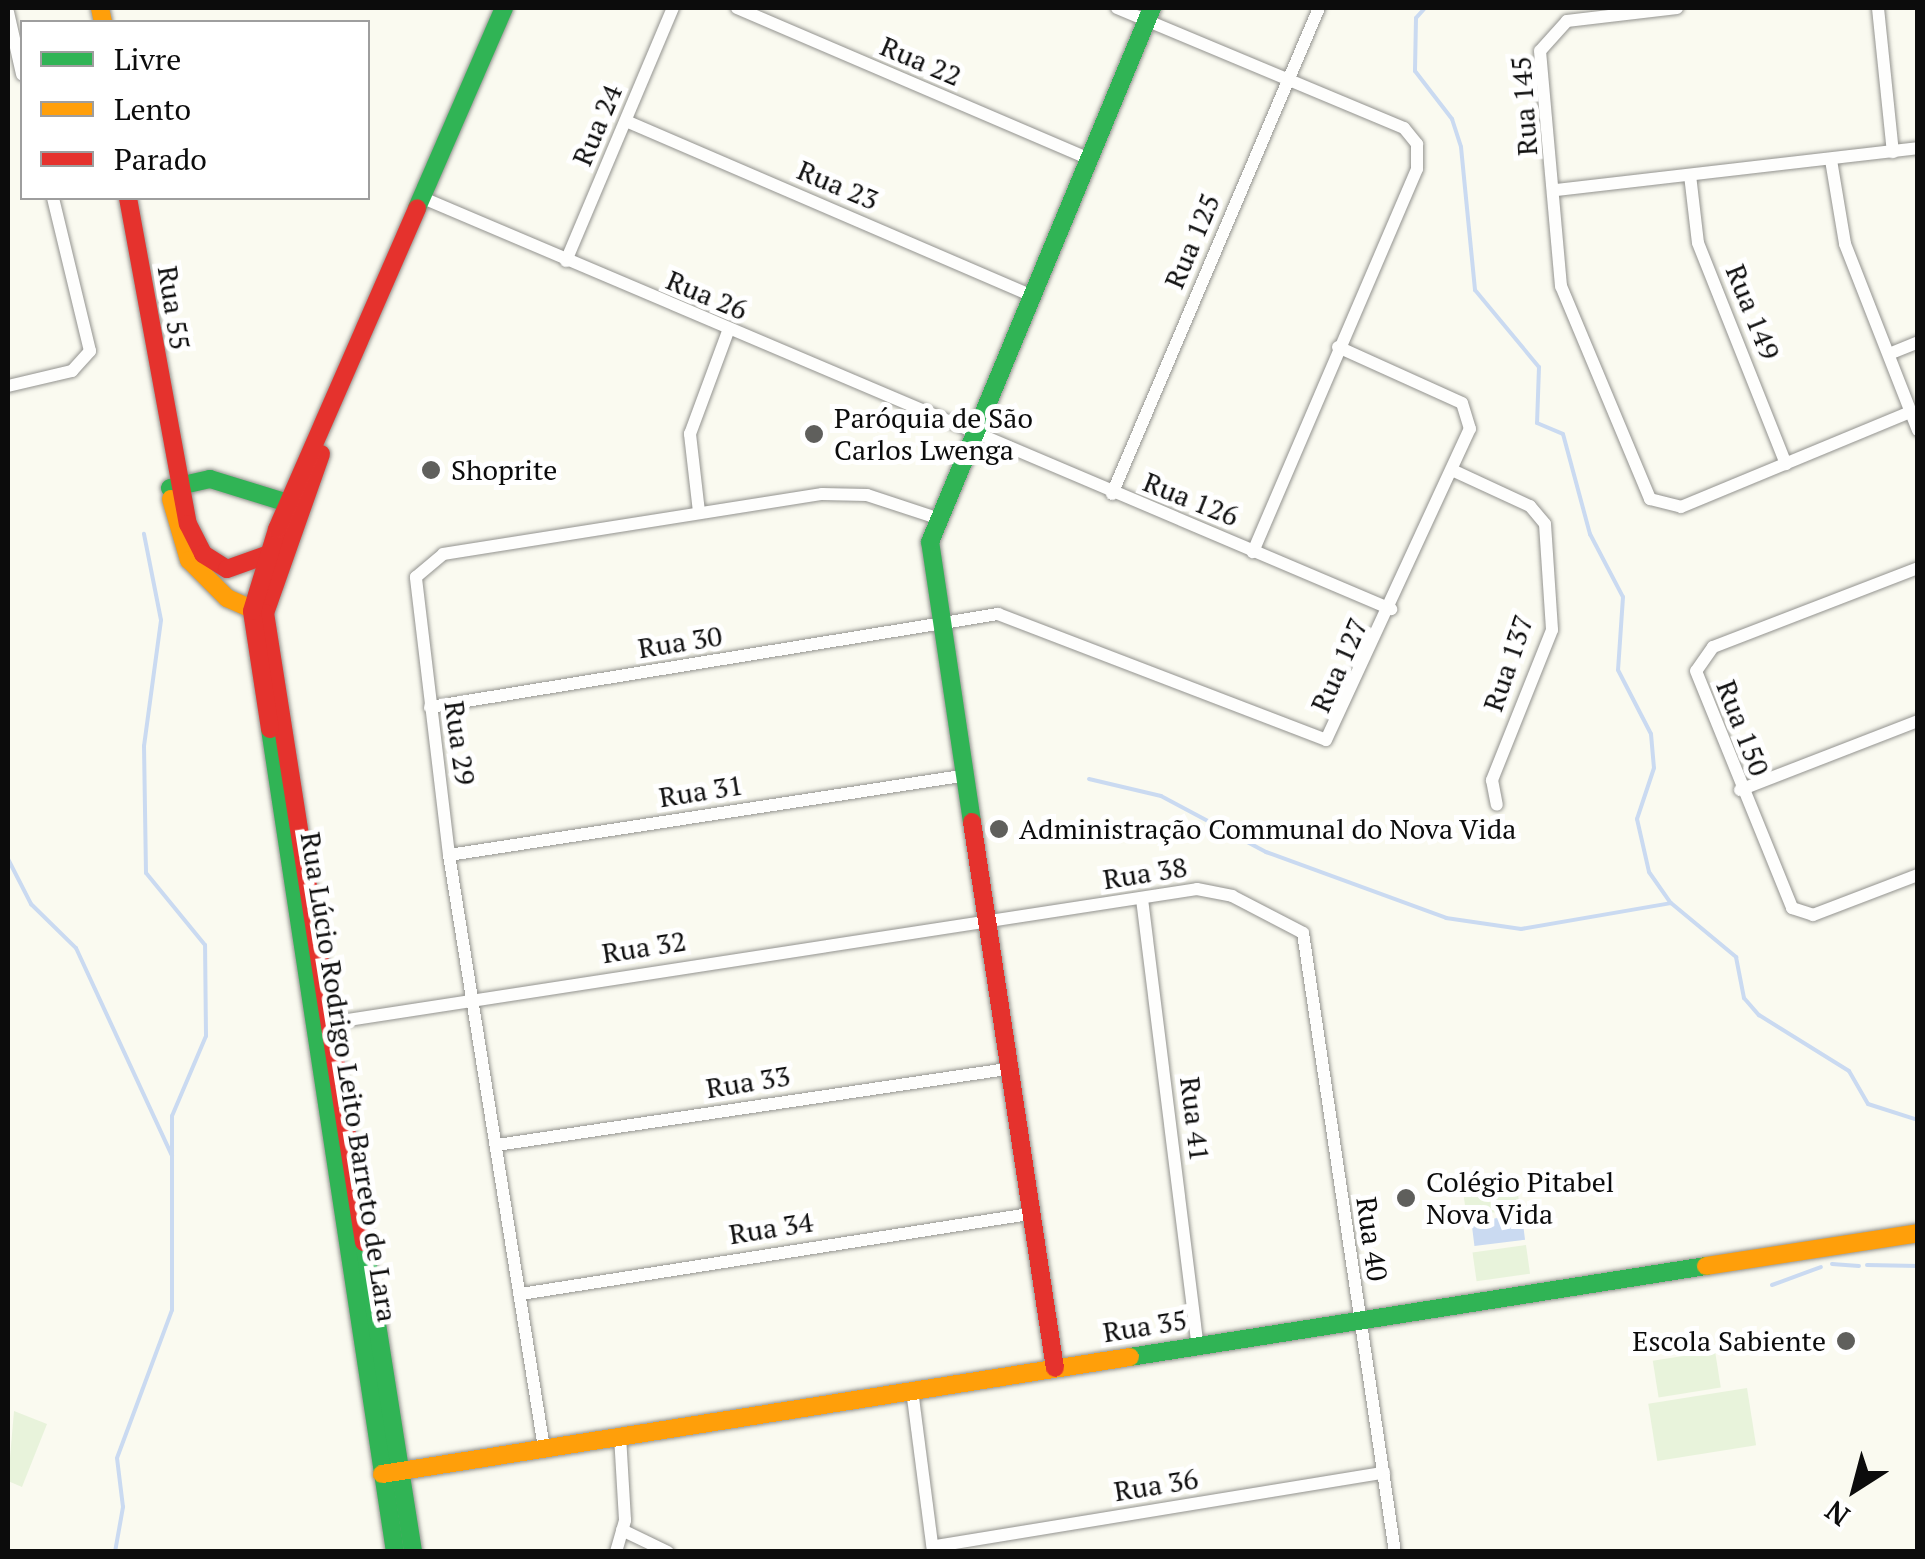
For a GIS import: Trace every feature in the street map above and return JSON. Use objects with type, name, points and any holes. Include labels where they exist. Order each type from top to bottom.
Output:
[{"type":"street","points":[[258,612],[295,505],[351,367],[504,8]]},
{"type":"street","name":"Rua 24","points":[[566,261],[673,8]]},
{"type":"street","name":"Rua 22","points":[[737,8],[1087,158]]},
{"type":"street","points":[[1117,8],[1150,14],[1404,128],[1418,144],[1416,169],[1254,552]]},
{"type":"street","name":"Rua 125","points":[[1112,494],[1319,8]]},
{"type":"street","name":"Rua 145","points":[[1556,190],[1545,38],[1567,21],[1678,8]]},
{"type":"street","points":[[1878,8],[1893,152]]},
{"type":"street","points":[[8,12],[20,65]]},
{"type":"street","points":[[1054,1368],[928,558],[937,518],[1150,14]]},
{"type":"street","name":"Rua 23","points":[[626,120],[1030,295]]},
{"type":"street","points":[[1910,412],[1681,507],[1650,499],[1561,286],[1556,190],[1918,148]]},
{"type":"street","points":[[1831,160],[1844,244],[1918,430]]},
{"type":"street","name":"Rua 149","points":[[1690,176],[1698,243],[1786,464]]},
{"type":"street","name":"Rua 26","points":[[423,198],[972,436]]},
{"type":"street","points":[[8,386],[72,371],[88,356],[52,200]]},
{"type":"street","name":"Rua 55","points":[[128,200],[174,486]]},
{"type":"street","points":[[699,512],[690,434],[728,331]]},
{"type":"street","points":[[1889,354],[1918,342]]},
{"type":"street","name":"Rua 127","points":[[937,626],[1014,616],[1320,741],[1338,732],[1470,429],[1462,403],[1338,347]]},
{"type":"street","name":"Rua 126","points":[[972,436],[1391,609]]},
{"type":"street","name":"Rua 137","points":[[1452,470],[1530,506],[1545,524],[1552,630],[1492,780],[1497,805]]},
{"type":"street","points":[[174,486],[210,478],[295,505]]},
{"type":"street","points":[[174,486],[210,560],[236,570],[266,556]]},
{"type":"street","points":[[174,486],[189,560],[258,612]]},
{"type":"street","name":"Rua 29","points":[[544,1448],[450,855],[414,595],[426,562],[699,512],[839,493],[937,518]]},
{"type":"street","points":[[258,612],[266,556],[295,505]]},
{"type":"street","name":"Rua 150","points":[[1918,568],[1701,656],[1697,682],[1782,894],[1800,913],[1918,875]]},
{"type":"street","name":"Rua Lúcio Rodrigo Leito Barreto de Lara","points":[[258,612],[395,1552]]},
{"type":"street","name":"Rua 30","points":[[430,707],[937,626]]},
{"type":"street","points":[[1740,790],[1918,721]]},
{"type":"street","name":"Rua 31","points":[[450,855],[961,776]]},
{"type":"street","name":"Rua 38","points":[[984,921],[1218,891],[1304,933]]},
{"type":"street","name":"Rua 41","points":[[1142,899],[1198,1346]]},
{"type":"street","name":"Rua 32","points":[[320,1024],[984,921]]},
{"type":"street","name":"Rua 40","points":[[1304,933],[1396,1552]]},
{"type":"street","name":"Rua Lúcio Rodrigo Leito Barreto de Lara","points":[[320,1024],[414,1552]]},
{"type":"street","name":"Rua 33","points":[[497,1145],[1007,1069]]},
{"type":"street","name":"Rua 34","points":[[521,1294],[1029,1214]]},
{"type":"street","name":"Rua 35","points":[[382,1474],[1918,1232]]},
{"type":"street","points":[[912,1390],[935,1549]]},
{"type":"street","points":[[616,1552],[622,1530],[620,1436]]},
{"type":"street","name":"Rua 36","points":[[935,1549],[1384,1472]]},
{"type":"street","points":[[622,1530],[668,1552]]},
{"type":"green space","points":[[1516,1180],[1520,1209],[1467,1216],[1463,1188]]},
{"type":"green space","points":[[1526,1245],[1530,1274],[1477,1281],[1473,1253]]},
{"type":"green space","points":[[1715,1351],[1721,1388],[1659,1397],[1653,1361]]},
{"type":"green space","points":[[1747,1388],[1756,1445],[1657,1461],[1648,1404]]},
{"type":"green space","points":[[14,1411],[47,1424],[22,1487],[8,1481]]},
{"type":"water","points":[[1522,1215],[1525,1240],[1474,1246],[1471,1221]]},
{"type":"waterway","points":[[1425,8],[1416,18],[1415,71],[1452,119],[1461,147],[1475,290],[1539,367],[1537,423],[1563,434],[1590,534],[1623,597],[1618,670],[1651,734],[1654,768],[1637,819],[1649,872],[1671,903],[1736,957],[1744,998],[1759,1015],[1849,1071],[1868,1104],[1918,1120]]},
{"type":"waterway","points":[[115,1552],[123,1507],[117,1458],[172,1310],[172,1116],[206,1036],[205,945],[146,873],[144,746],[161,620],[144,534]]},
{"type":"waterway","points":[[1089,779],[1161,796],[1266,852],[1446,918],[1521,929],[1671,903]]},
{"type":"waterway","points":[[8,859],[31,904],[76,948],[172,1156]]},
{"type":"waterway","points":[[1832,1264],[1859,1266]]},
{"type":"waterway","points":[[1867,1265],[1918,1266]]},
{"type":"waterway","points":[[1772,1285],[1821,1267]]},
{"type":"traffic: fast","points":[[417,208],[504,8]]},
{"type":"traffic: fast","points":[[972,822],[930,542],[1152,8]]},
{"type":"traffic: fast","points":[[170,488],[210,479],[298,506]]},
{"type":"traffic: fast","points":[[270,729],[395,1552]]},
{"type":"traffic: fast","points":[[364,1242],[413,1552]]},
{"type":"traffic: fast","points":[[1130,1357],[1706,1266]]},
{"type":"traffic: slow","points":[[100,8],[103,20]]},
{"type":"traffic: slow","points":[[171,499],[189,560],[227,598],[259,612]]},
{"type":"traffic: slow","points":[[1706,1266],[1918,1233]]},
{"type":"traffic: slow","points":[[382,1474],[1130,1357]]},
{"type":"traffic: jam","points":[[128,200],[188,524],[203,554],[227,569],[266,555]]},
{"type":"traffic: jam","points":[[270,729],[252,611],[277,529],[417,208]]},
{"type":"traffic: jam","points":[[321,454],[265,613],[364,1242]]},
{"type":"traffic: jam","points":[[972,822],[1055,1368]]},
{"type":"place","name":"Paróquia de São Carlos Lwenga","points":[[814,434]]},
{"type":"place","name":"Shoprite","points":[[431,470]]},
{"type":"place","name":"Administração Communal do Nova Vida","points":[[999,829]]},
{"type":"place","name":"Colégio Pitabel Nova Vida","points":[[1406,1198]]},
{"type":"place","name":"Escola Sabiente","points":[[1846,1341]]}]
